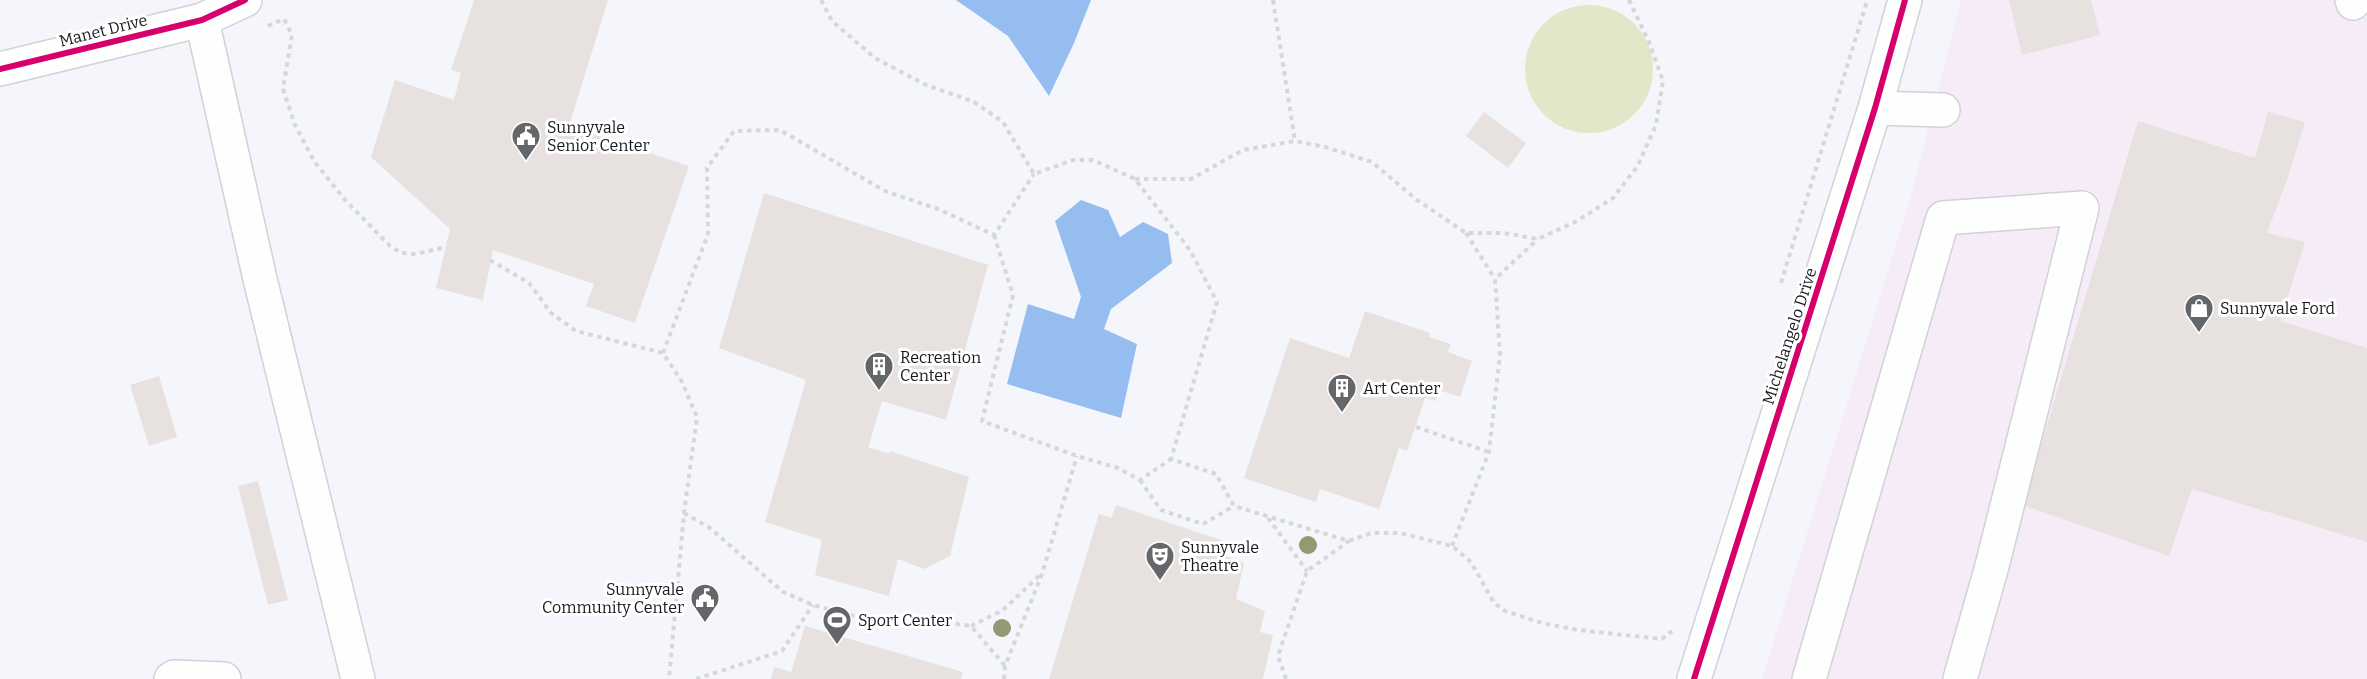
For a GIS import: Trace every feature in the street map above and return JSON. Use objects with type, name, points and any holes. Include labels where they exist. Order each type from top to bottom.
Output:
[{"type":"street","name":"Manet Drive","points":[[0,69],[202,20],[245,0]]},
{"type":"street","name":"Michelangelo Drive","points":[[1694,679],[1875,108],[1905,0]]},
{"type":"street","points":[[202,20],[260,279],[358,679]]},
{"type":"street","points":[[1875,108],[1943,110]]},
{"type":"street","points":[[1809,679],[1943,218],[2082,208],[1992,566],[1960,679]]},
{"type":"street","points":[[171,679],[174,677],[224,679]]},
{"type":"path","points":[[821,0],[832,21],[875,58],[926,85],[974,102],[1003,122],[1034,174]]},
{"type":"path","points":[[1273,0],[1295,141]]},
{"type":"path","points":[[1495,279],[1538,239],[1577,221],[1613,198],[1637,166],[1656,125],[1662,81],[1649,42],[1629,0]]},
{"type":"path","points":[[1781,284],[1867,0]]},
{"type":"path","points":[[663,353],[708,234],[707,168],[734,130],[780,130],[839,162],[885,192],[938,208],[994,235],[1013,295],[982,421],[1077,456],[1118,468],[1140,480],[1161,510],[1203,524],[1234,506]]},
{"type":"path","points":[[994,235],[1034,174],[1073,160],[1093,160],[1135,179],[1191,179],[1244,150],[1295,141],[1325,147],[1372,162],[1417,200],[1466,232],[1495,279],[1500,355],[1489,452],[1452,546]]},
{"type":"path","points":[[1135,179],[1190,250],[1217,302],[1171,459],[1140,480]]},
{"type":"path","points":[[1466,232],[1503,233],[1538,239]]},
{"type":"path","points":[[490,260],[529,283],[551,313],[576,331],[663,353],[682,382],[697,417],[684,513],[669,679]]},
{"type":"path","points":[[1416,427],[1489,452]]},
{"type":"path","points":[[1004,679],[1005,666],[1042,574],[1077,456]]},
{"type":"path","points":[[1171,459],[1216,474],[1234,506],[1349,541]]},
{"type":"path","points":[[684,513],[710,528],[749,565],[783,592],[813,604],[876,622],[902,616],[971,626],[1003,610],[1042,574]]},
{"type":"path","points":[[1268,517],[1307,571]]},
{"type":"path","points":[[1286,679],[1278,656],[1307,571],[1349,541],[1371,533],[1400,533],[1452,546],[1471,562],[1494,603],[1505,611],[1542,623],[1662,639],[1678,624]]},
{"type":"path","points":[[696,679],[782,651],[813,604]]},
{"type":"path","points":[[971,626],[1005,666]]},
{"type":"shaded area","points":[[1961,0],[2367,0],[2367,679],[1762,679],[1911,196]]},
{"type":"green space","points":[[1589,5],[1613,10],[1634,24],[1648,45],[1653,69],[1648,93],[1634,114],[1613,128],[1589,133],[1565,128],[1544,114],[1530,93],[1525,69],[1530,45],[1544,24],[1565,10]]},
{"type":"water","points":[[956,0],[1091,0],[1049,96],[1008,36]]},
{"type":"water","points":[[1081,200],[1108,210],[1120,237],[1143,222],[1168,234],[1172,263],[1111,309],[1104,329],[1137,344],[1121,418],[1007,384],[1028,304],[1074,319],[1081,297],[1055,221]]},
{"type":"building","name":"Sunnyvale Senior Center","points":[[474,0],[608,0],[569,126],[689,166],[635,323],[586,306],[594,284],[493,250],[483,300],[436,288],[450,229],[371,157],[395,80],[454,100],[461,73],[451,70]]},
{"type":"building","points":[[2009,0],[2091,0],[2100,35],[2022,55]]},
{"type":"building","points":[[1484,112],[1526,143],[1508,168],[1466,136]]},
{"type":"building","name":"Sunnyvale Ford","points":[[2268,112],[2305,122],[2267,233],[2305,242],[2280,321],[2367,348],[2367,542],[2192,489],[2169,556],[2023,505],[2138,121],[2255,158]]},
{"type":"building","name":"Recreation Center","points":[[764,193],[988,265],[946,420],[882,401],[868,447],[889,454],[890,451],[969,477],[950,556],[924,569],[898,559],[889,596],[815,575],[822,540],[765,522],[806,380],[719,348]]},
{"type":"building","name":"Art Center","points":[[1365,311],[1430,333],[1429,337],[1451,344],[1448,352],[1472,361],[1460,397],[1439,390],[1436,401],[1425,398],[1407,451],[1399,448],[1379,509],[1320,489],[1316,502],[1244,478],[1290,338],[1349,358]]},
{"type":"building","points":[[159,376],[177,437],[149,446],[130,385]]},
{"type":"building","points":[[258,481],[288,600],[268,605],[238,486]]},
{"type":"building","name":"Sunnyvale Theatre","points":[[1116,505],[1230,543],[1226,556],[1244,563],[1236,599],[1265,611],[1260,632],[1273,635],[1263,679],[1049,679],[1099,514],[1111,518]]},
{"type":"building","name":"Sport Center","points":[[805,626],[963,672],[961,679],[771,679],[774,667],[791,672]]},
{"type":"cycle path","points":[[0,69],[202,20],[245,0]]},
{"type":"cycle path","points":[[1694,679],[1875,108],[1905,0]]},
{"type":"place","name":"Sunnyvale Senior Center","points":[[526,162]]},
{"type":"place","name":"Sunnyvale Ford","points":[[2199,334]]},
{"type":"place","name":"Recreation Center","points":[[879,392]]},
{"type":"place","name":"Art Center","points":[[1342,414]]},
{"type":"place","name":"Sunnyvale Theatre","points":[[1160,582]]},
{"type":"place","name":"Sunnyvale Community Center","points":[[705,624]]},
{"type":"place","name":"Sport Center","points":[[837,646]]}]
